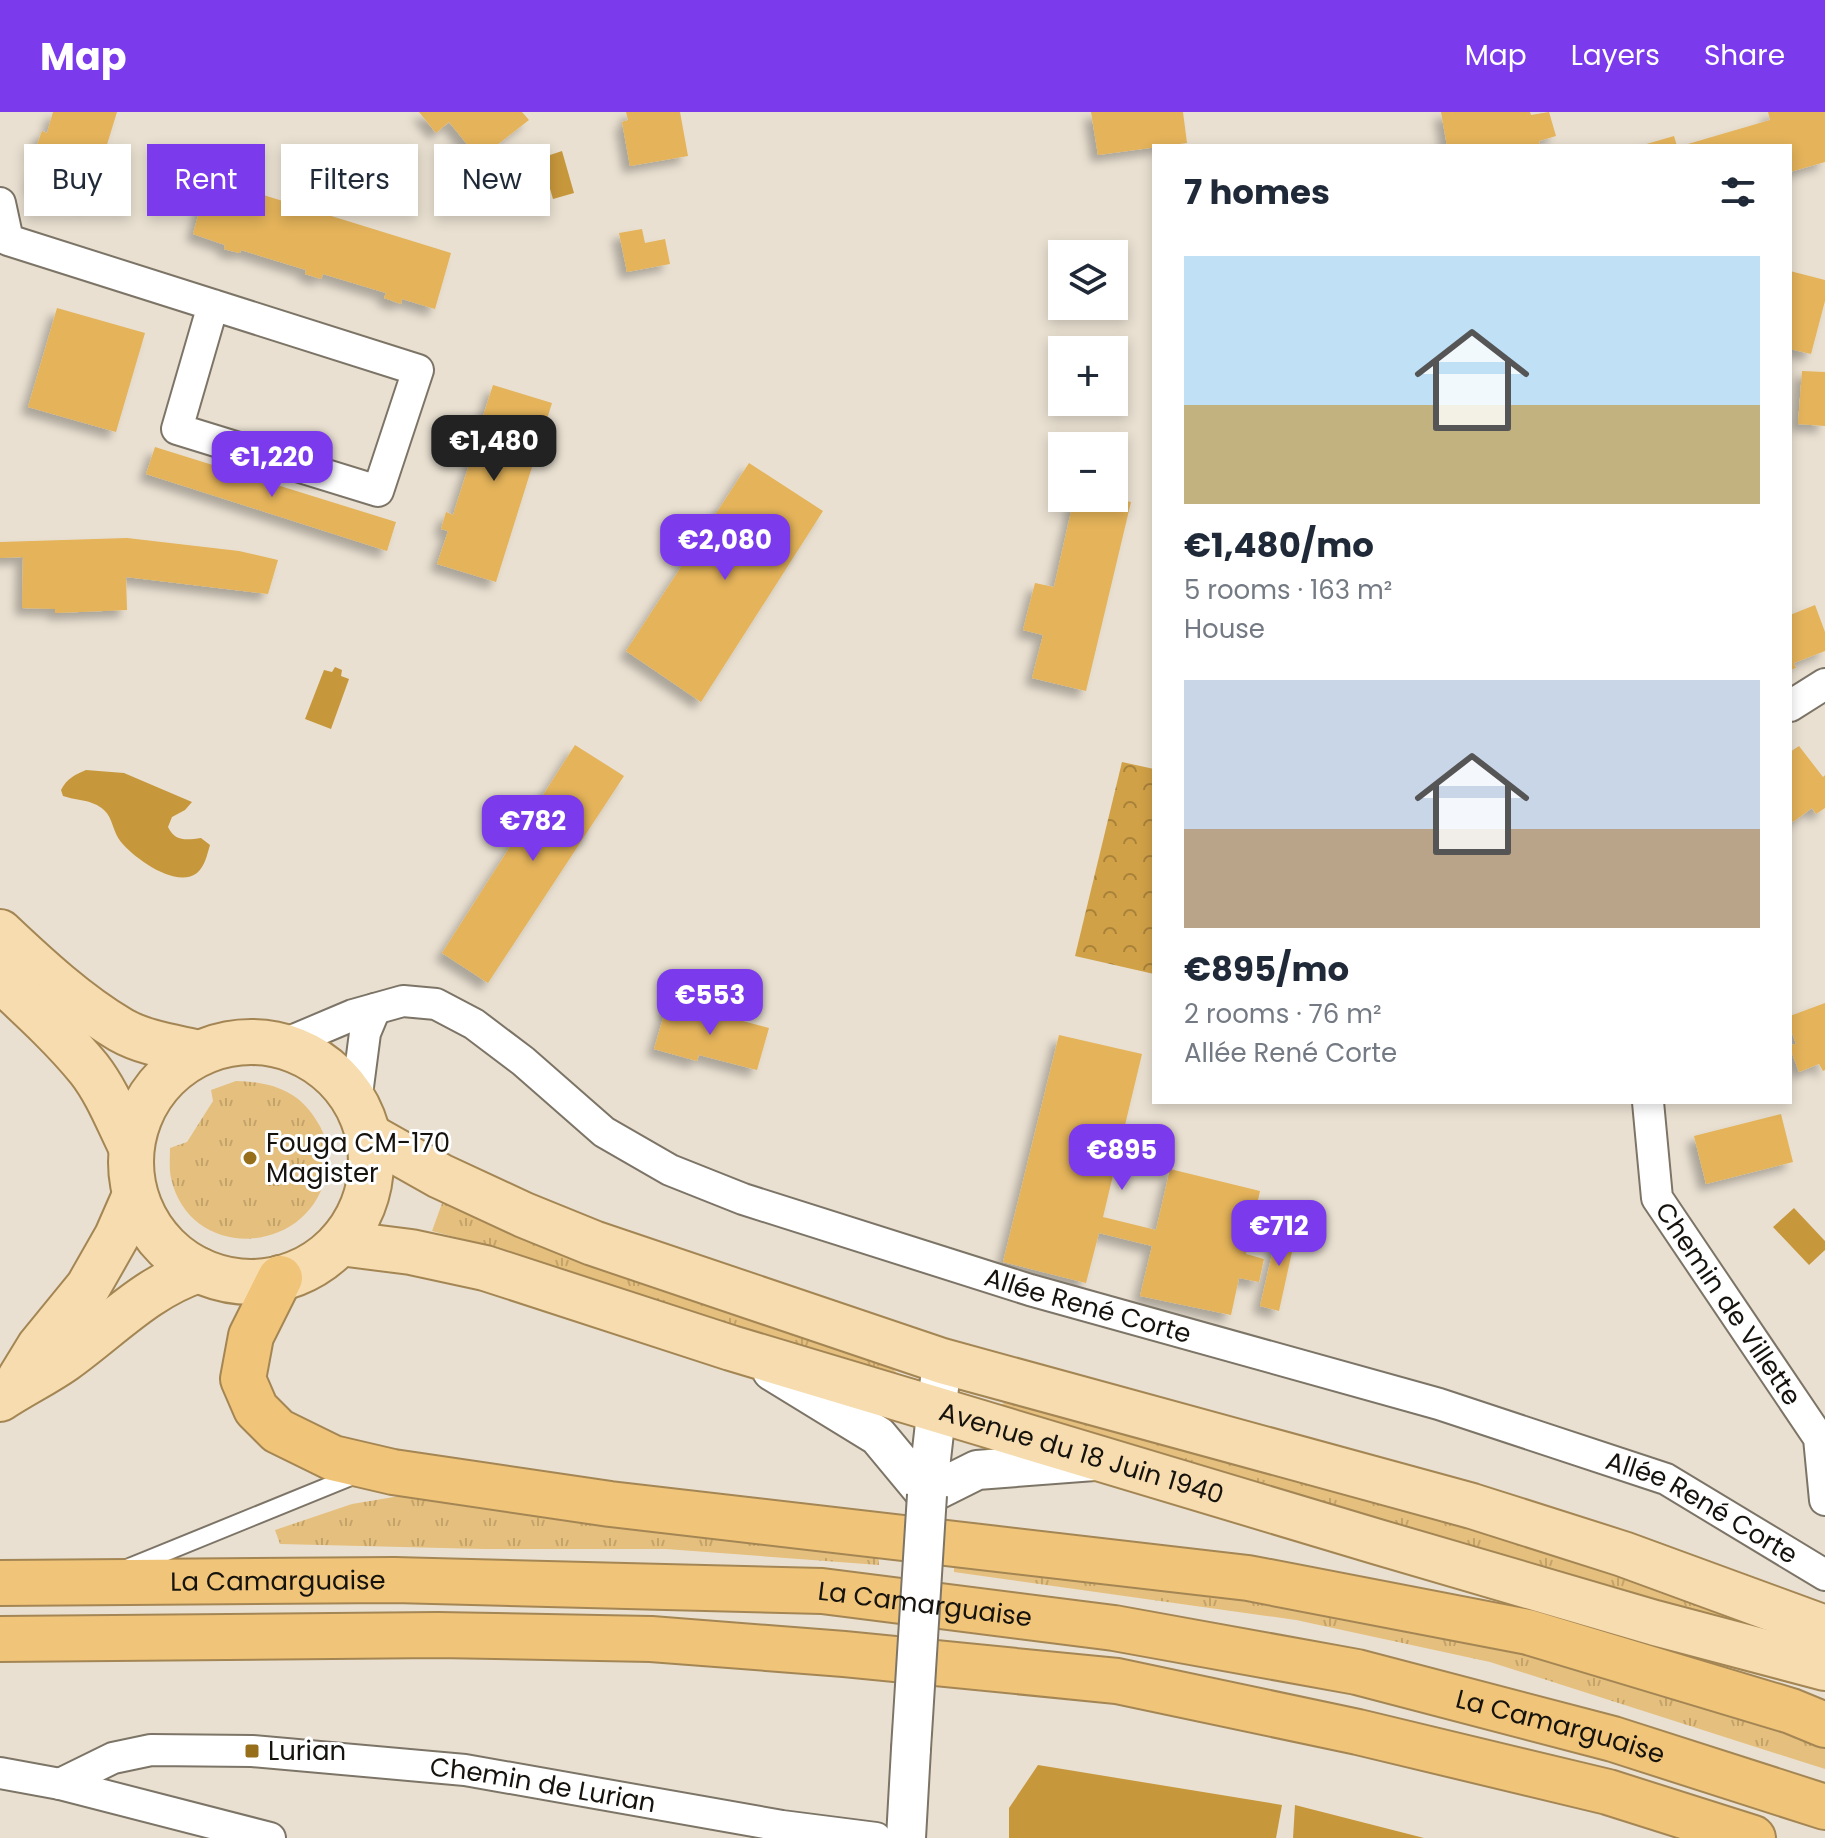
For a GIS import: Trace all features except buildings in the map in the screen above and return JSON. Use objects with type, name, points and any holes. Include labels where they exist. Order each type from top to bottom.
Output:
[{"type":"highway","points":[[280,1278],[251,1336],[243,1379],[256,1409],[278,1431],[333,1458],[374,1468],[610,1504],[1248,1578],[1528,1632],[1791,1711],[1825,1725]]},
{"type":"highway","name":"La Camarguaise","points":[[0,1583],[394,1580],[822,1591],[1083,1624],[1357,1672],[1613,1739],[1825,1807]]},
{"type":"highway","name":"La Camarguaise","points":[[0,1639],[453,1635],[651,1639],[1117,1681],[1358,1732],[1594,1789],[1753,1838]]},
{"type":"highway","points":[[0,1668],[346,1663],[702,1666],[844,1654]]},
{"type":"main road","points":[[0,932],[45,974],[122,1030],[155,1043],[199,1053]]},
{"type":"main road","points":[[0,979],[51,1027],[90,1071],[131,1147]]},
{"type":"main road","points":[[240,1042],[282,1045],[311,1057],[337,1077],[362,1119],[371,1174],[361,1211],[340,1243],[313,1265],[280,1278],[253,1282],[225,1279],[199,1270],[171,1252],[149,1225],[135,1195],[131,1147],[143,1109],[158,1087],[166,1076],[199,1053],[240,1042]]},
{"type":"main road","name":"Avenue du 18 Juin 1940","points":[[362,1119],[440,1176],[593,1243],[942,1361],[1472,1506],[1623,1554],[1825,1628]]},
{"type":"main road","points":[[5,1395],[88,1287],[117,1236],[135,1195]]},
{"type":"main road","name":"Avenue du 18 Juin 1940","points":[[340,1243],[411,1252],[485,1268],[731,1348],[1105,1460],[1641,1618],[1825,1668]]},
{"type":"main road","points":[[5,1395],[63,1361],[130,1306],[180,1276],[199,1270]]},
{"type":"street","points":[[0,203],[8,240],[213,305],[418,370],[378,491],[177,429],[213,305]]},
{"type":"street","points":[[1792,705],[1825,684]]},
{"type":"street","name":"Allée René Corte","points":[[282,1045],[353,1015],[403,1001],[436,1004],[474,1024],[523,1061],[604,1132],[670,1170],[743,1199],[1030,1290],[1439,1404],[1666,1479],[1824,1573]]},
{"type":"street","points":[[362,1119],[365,1033],[375,1009]]},
{"type":"street","name":"Chemin de Villette","points":[[1648,1104],[1657,1198],[1819,1438],[1825,1500]]},
{"type":"street","points":[[731,1348],[807,1390],[878,1436],[927,1495]]},
{"type":"street","points":[[906,1838],[927,1495],[942,1361]]},
{"type":"street","points":[[927,1495],[977,1470],[1105,1460]]},
{"type":"street","name":"Chemin de Lurian","points":[[60,1784],[113,1758],[151,1750],[252,1751],[465,1770],[782,1826],[876,1838]]},
{"type":"street","points":[[0,1773],[60,1784],[270,1838]]},
{"type":"lane","points":[[90,1583],[374,1468]]},
{"type":"green space","points":[[1122,762],[1152,769],[1152,974],[1075,956]]},
{"type":"green space","points":[[236,1081],[273,1086],[303,1103],[318,1123],[327,1152],[327,1170],[317,1199],[299,1220],[276,1233],[251,1238],[225,1236],[201,1225],[183,1206],[170,1171],[170,1148],[187,1142],[213,1101],[211,1090]]},
{"type":"green space","points":[[445,1195],[871,1348],[898,1374],[887,1375],[495,1248],[432,1231]]},
{"type":"green space","points":[[1007,1402],[1669,1584],[1793,1642],[1003,1411],[1002,1404]]},
{"type":"green space","points":[[412,1494],[878,1548],[879,1565],[666,1549],[280,1544],[275,1530],[352,1504]]},
{"type":"green space","points":[[954,1558],[1290,1603],[1502,1643],[1825,1741],[1825,1769],[1490,1662],[1296,1620],[954,1572]]},
{"type":"shaded area","points":[[562,151],[574,193],[553,199],[550,155]]},
{"type":"shaded area","points":[[335,667],[342,670],[341,676],[349,679],[331,729],[305,719],[324,670],[332,672]]},
{"type":"shaded area","points":[[86,770],[124,773],[192,802],[172,817],[168,827],[178,838],[201,838],[210,845],[200,870],[188,877],[178,877],[156,870],[121,842],[109,817],[99,806],[63,796],[61,790],[66,783]]},
{"type":"shaded area","points":[[1794,1208],[1825,1241],[1825,1250],[1809,1265],[1773,1227]]},
{"type":"shaded area","points":[[1038,1765],[1282,1805],[1276,1838],[1009,1838],[1009,1808]]},
{"type":"shaded area","points":[[1295,1805],[1424,1838],[1293,1838]]},
{"type":"place","name":"Fouga CM-170 Magister","points":[[250,1158]]},
{"type":"place","name":"Lurian","points":[[252,1751]]}]
